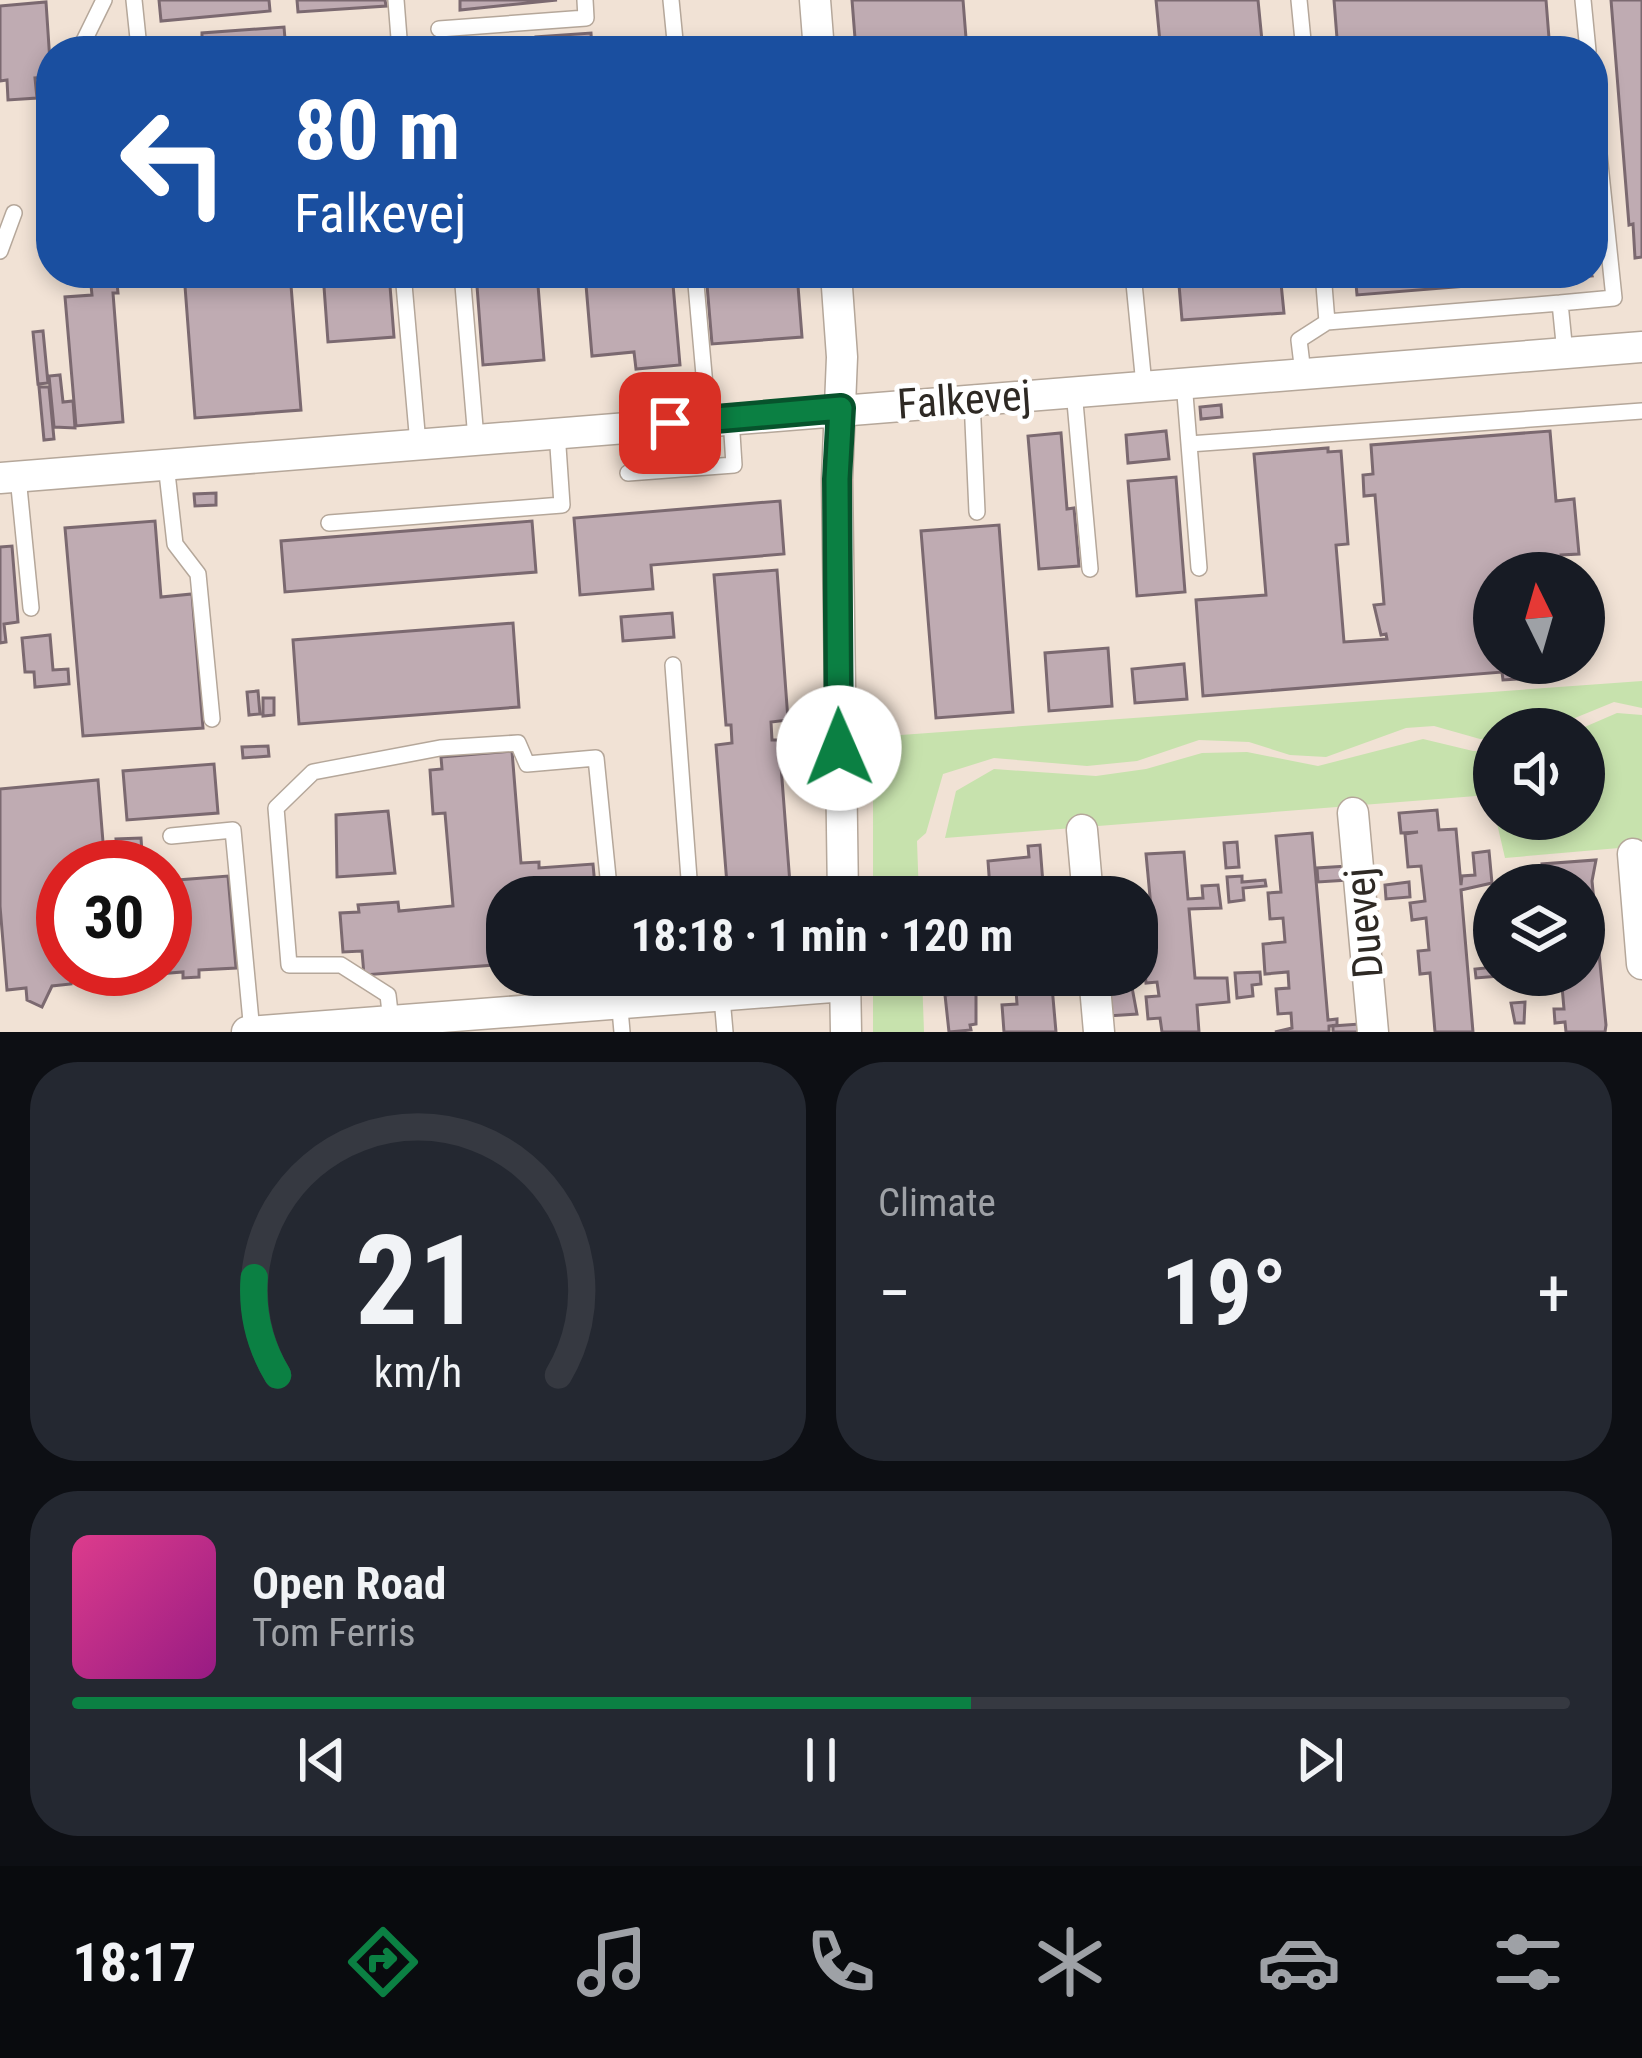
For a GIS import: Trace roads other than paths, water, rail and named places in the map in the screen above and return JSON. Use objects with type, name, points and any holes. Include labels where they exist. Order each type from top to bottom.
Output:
[{"type":"street","points":[[815,0],[818,36]]},
{"type":"street","points":[[837,288],[842,357],[838,706],[842,876]]},
{"type":"street","name":"Falkevej","points":[[9,477],[1642,347]]},
{"type":"street","name":"Duevej","points":[[1353,813],[1372,1032]]},
{"type":"street","points":[[1082,830],[1086,876]]},
{"type":"street","points":[[1633,854],[1642,964]]},
{"type":"street","points":[[250,1032],[391,1022],[497,1022],[663,996]]},
{"type":"street","points":[[845,996],[846,1032]]},
{"type":"street","points":[[1096,996],[1099,1032]]},
{"type":"lane","points":[[86,36],[104,0]]},
{"type":"lane","points":[[134,0],[138,36]]},
{"type":"lane","points":[[396,0],[399,36]]},
{"type":"lane","points":[[439,29],[586,18],[585,0]]},
{"type":"lane","points":[[671,0],[675,36]]},
{"type":"lane","points":[[1299,0],[1303,36]]},
{"type":"lane","points":[[1583,0],[1587,36]]},
{"type":"lane","points":[[0,251],[14,213]]},
{"type":"lane","points":[[1303,374],[1299,340],[1327,322],[1614,298],[1608,241]]},
{"type":"lane","points":[[405,288],[418,443]]},
{"type":"lane","points":[[463,288],[476,439]]},
{"type":"lane","points":[[628,472],[734,465],[720,419],[698,288]]},
{"type":"lane","points":[[1134,288],[1144,386]]},
{"type":"lane","points":[[1324,288],[1327,322]]},
{"type":"lane","points":[[1559,303],[1565,353]]},
{"type":"lane","points":[[1184,382],[1199,568]]},
{"type":"lane","points":[[1074,391],[1090,569]]},
{"type":"lane","points":[[972,399],[977,512]]},
{"type":"lane","points":[[1189,444],[1642,411]]},
{"type":"lane","points":[[328,523],[562,505],[557,432]]},
{"type":"lane","points":[[166,464],[176,544],[198,574],[212,719]]},
{"type":"lane","points":[[9,477],[31,608]]},
{"type":"lane","points":[[673,665],[689,876]]},
{"type":"lane","points":[[391,1022],[388,994],[341,965],[289,965],[276,808],[314,772],[440,748],[518,743],[527,764],[596,758],[608,876]]},
{"type":"lane","points":[[171,836],[233,830],[250,1032]]},
{"type":"lane","points":[[722,996],[725,1032]]}]
